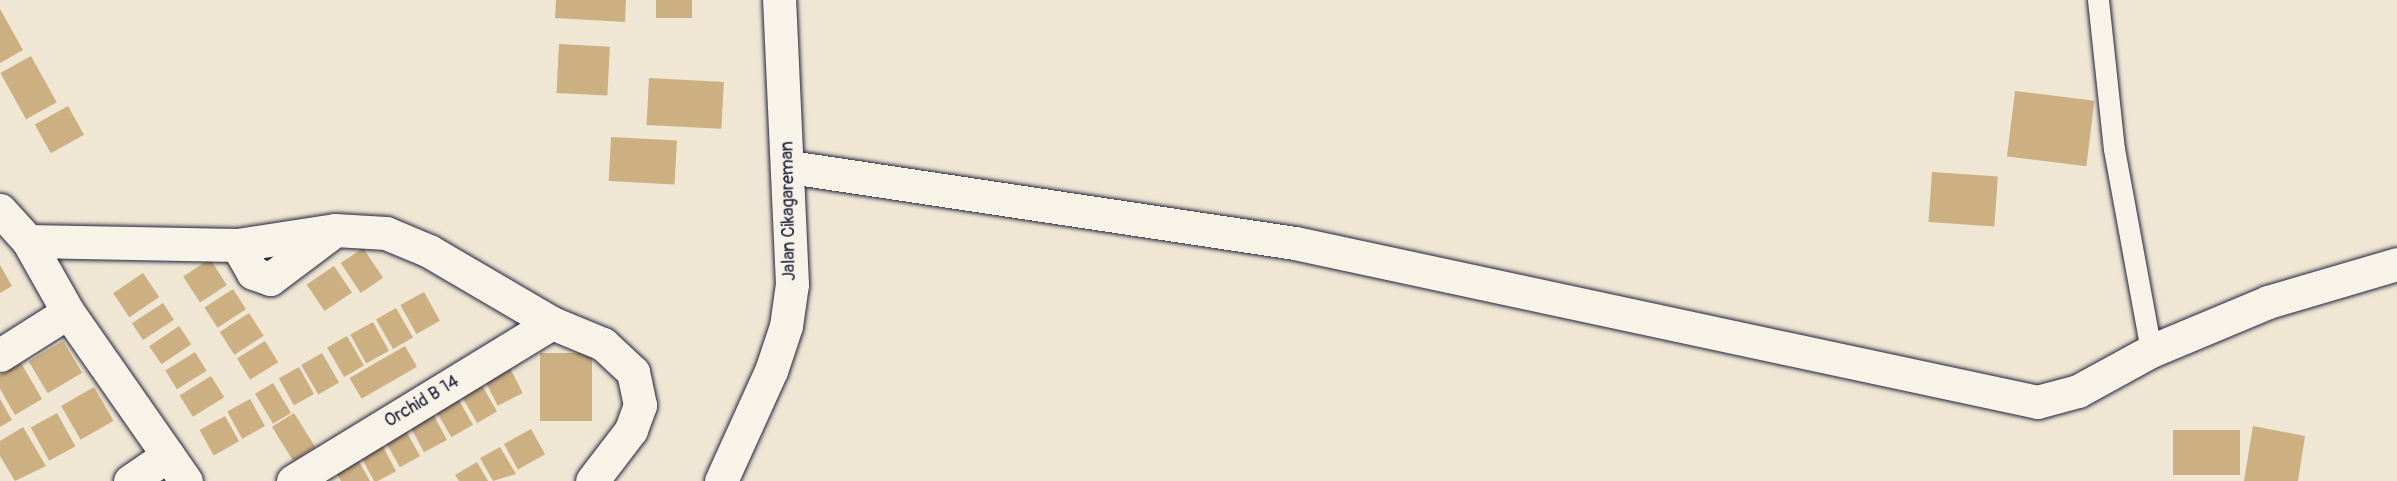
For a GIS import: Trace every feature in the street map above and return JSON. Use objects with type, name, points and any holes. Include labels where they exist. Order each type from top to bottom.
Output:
[{"type":"street","name":"Jalan Cikagareman","points":[[721,481],[786,326],[794,258],[779,0]]},
{"type":"street","points":[[790,167],[1295,243],[2037,402],[2078,391],[2151,351],[2308,287],[2397,264]]},
{"type":"street","points":[[0,210],[28,241],[68,312],[177,468],[130,481]]},
{"type":"street","points":[[28,241],[237,245],[253,273],[270,279],[336,230],[386,233],[429,251],[552,323],[603,344],[633,372],[640,405],[634,422],[592,481]]},
{"type":"street","points":[[0,355],[68,312]]},
{"type":"street","name":"Orchid B 14","points":[[292,481],[552,323]]},
{"type":"lane","points":[[2098,0],[2114,149],[2151,351]]},
{"type":"building","points":[[556,0],[626,0],[625,22],[555,18]]},
{"type":"building","points":[[656,0],[692,0],[692,18],[656,18]]},
{"type":"building","points":[[0,9],[23,50],[0,63]]},
{"type":"building","points":[[559,44],[610,47],[607,96],[556,93]]},
{"type":"building","points":[[31,56],[57,102],[26,119],[0,73]]},
{"type":"building","points":[[649,78],[724,82],[721,129],[647,125]]},
{"type":"building","points":[[2015,91],[2094,101],[2086,166],[2007,157]]},
{"type":"building","points":[[68,106],[84,135],[51,153],[35,124]]},
{"type":"building","points":[[611,137],[677,140],[675,184],[609,181]]},
{"type":"building","points":[[1932,172],[1998,177],[1994,226],[1929,222]]},
{"type":"building","points":[[363,248],[383,278],[361,293],[341,263]]},
{"type":"building","points":[[210,259],[227,285],[200,302],[183,276]]},
{"type":"building","points":[[0,265],[12,286],[0,293]]},
{"type":"building","points":[[334,266],[352,293],[325,311],[307,284]]},
{"type":"building","points":[[143,273],[159,297],[129,317],[113,293]]},
{"type":"building","points":[[233,289],[246,309],[218,328],[204,308]]},
{"type":"building","points":[[424,292],[440,321],[416,334],[400,305]]},
{"type":"building","points":[[163,303],[174,320],[143,340],[132,323]]},
{"type":"building","points":[[396,308],[413,337],[393,349],[376,320]]},
{"type":"building","points":[[249,313],[264,336],[234,355],[220,332]]},
{"type":"building","points":[[373,322],[389,351],[366,363],[350,335]]},
{"type":"building","points":[[179,326],[191,344],[161,364],[149,346]]},
{"type":"building","points":[[347,336],[364,365],[344,377],[327,348]]},
{"type":"building","points":[[63,341],[82,373],[48,393],[29,362]]},
{"type":"building","points":[[265,341],[278,362],[250,380],[237,358]]},
{"type":"building","points":[[405,346],[417,367],[362,399],[350,378]]},
{"type":"building","points":[[195,352],[207,371],[177,389],[165,371]]},
{"type":"building","points":[[322,353],[339,382],[318,394],[301,365]]},
{"type":"building","points":[[540,353],[592,353],[592,421],[540,421]]},
{"type":"building","points":[[21,363],[42,399],[15,415],[0,389],[0,375]]},
{"type":"building","points":[[299,367],[314,394],[294,405],[279,378]]},
{"type":"building","points":[[510,368],[523,393],[498,406],[485,381]]},
{"type":"building","points":[[211,376],[224,397],[193,417],[180,396]]},
{"type":"building","points":[[480,382],[497,411],[477,423],[460,394]]},
{"type":"building","points":[[273,383],[291,413],[273,424],[255,394]]},
{"type":"building","points":[[94,387],[114,421],[81,440],[61,406]]},
{"type":"building","points":[[457,397],[473,425],[451,437],[435,410]]},
{"type":"building","points":[[0,399],[12,420],[0,427]]},
{"type":"building","points":[[250,399],[265,426],[242,439],[227,412]]},
{"type":"building","points":[[431,410],[447,440],[424,452],[408,422]]},
{"type":"building","points":[[57,413],[75,446],[49,461],[31,428]]},
{"type":"building","points":[[294,413],[315,447],[293,461],[272,427]]},
{"type":"building","points":[[225,416],[239,441],[214,455],[200,430]]},
{"type":"building","points":[[2253,426],[2305,436],[2298,481],[2244,481]]},
{"type":"building","points":[[23,427],[46,466],[15,481],[0,456],[0,441]]},
{"type":"building","points":[[405,429],[420,456],[400,467],[385,440]]},
{"type":"building","points":[[531,429],[545,454],[518,469],[504,444]]},
{"type":"building","points":[[2173,430],[2240,430],[2240,475],[2173,475]]},
{"type":"building","points":[[381,443],[396,471],[374,481],[360,454]]},
{"type":"building","points":[[500,447],[516,474],[493,481],[480,458]]},
{"type":"building","points":[[357,458],[370,481],[341,481],[335,470]]},
{"type":"building","points":[[477,462],[488,481],[459,481],[455,475]]}]
